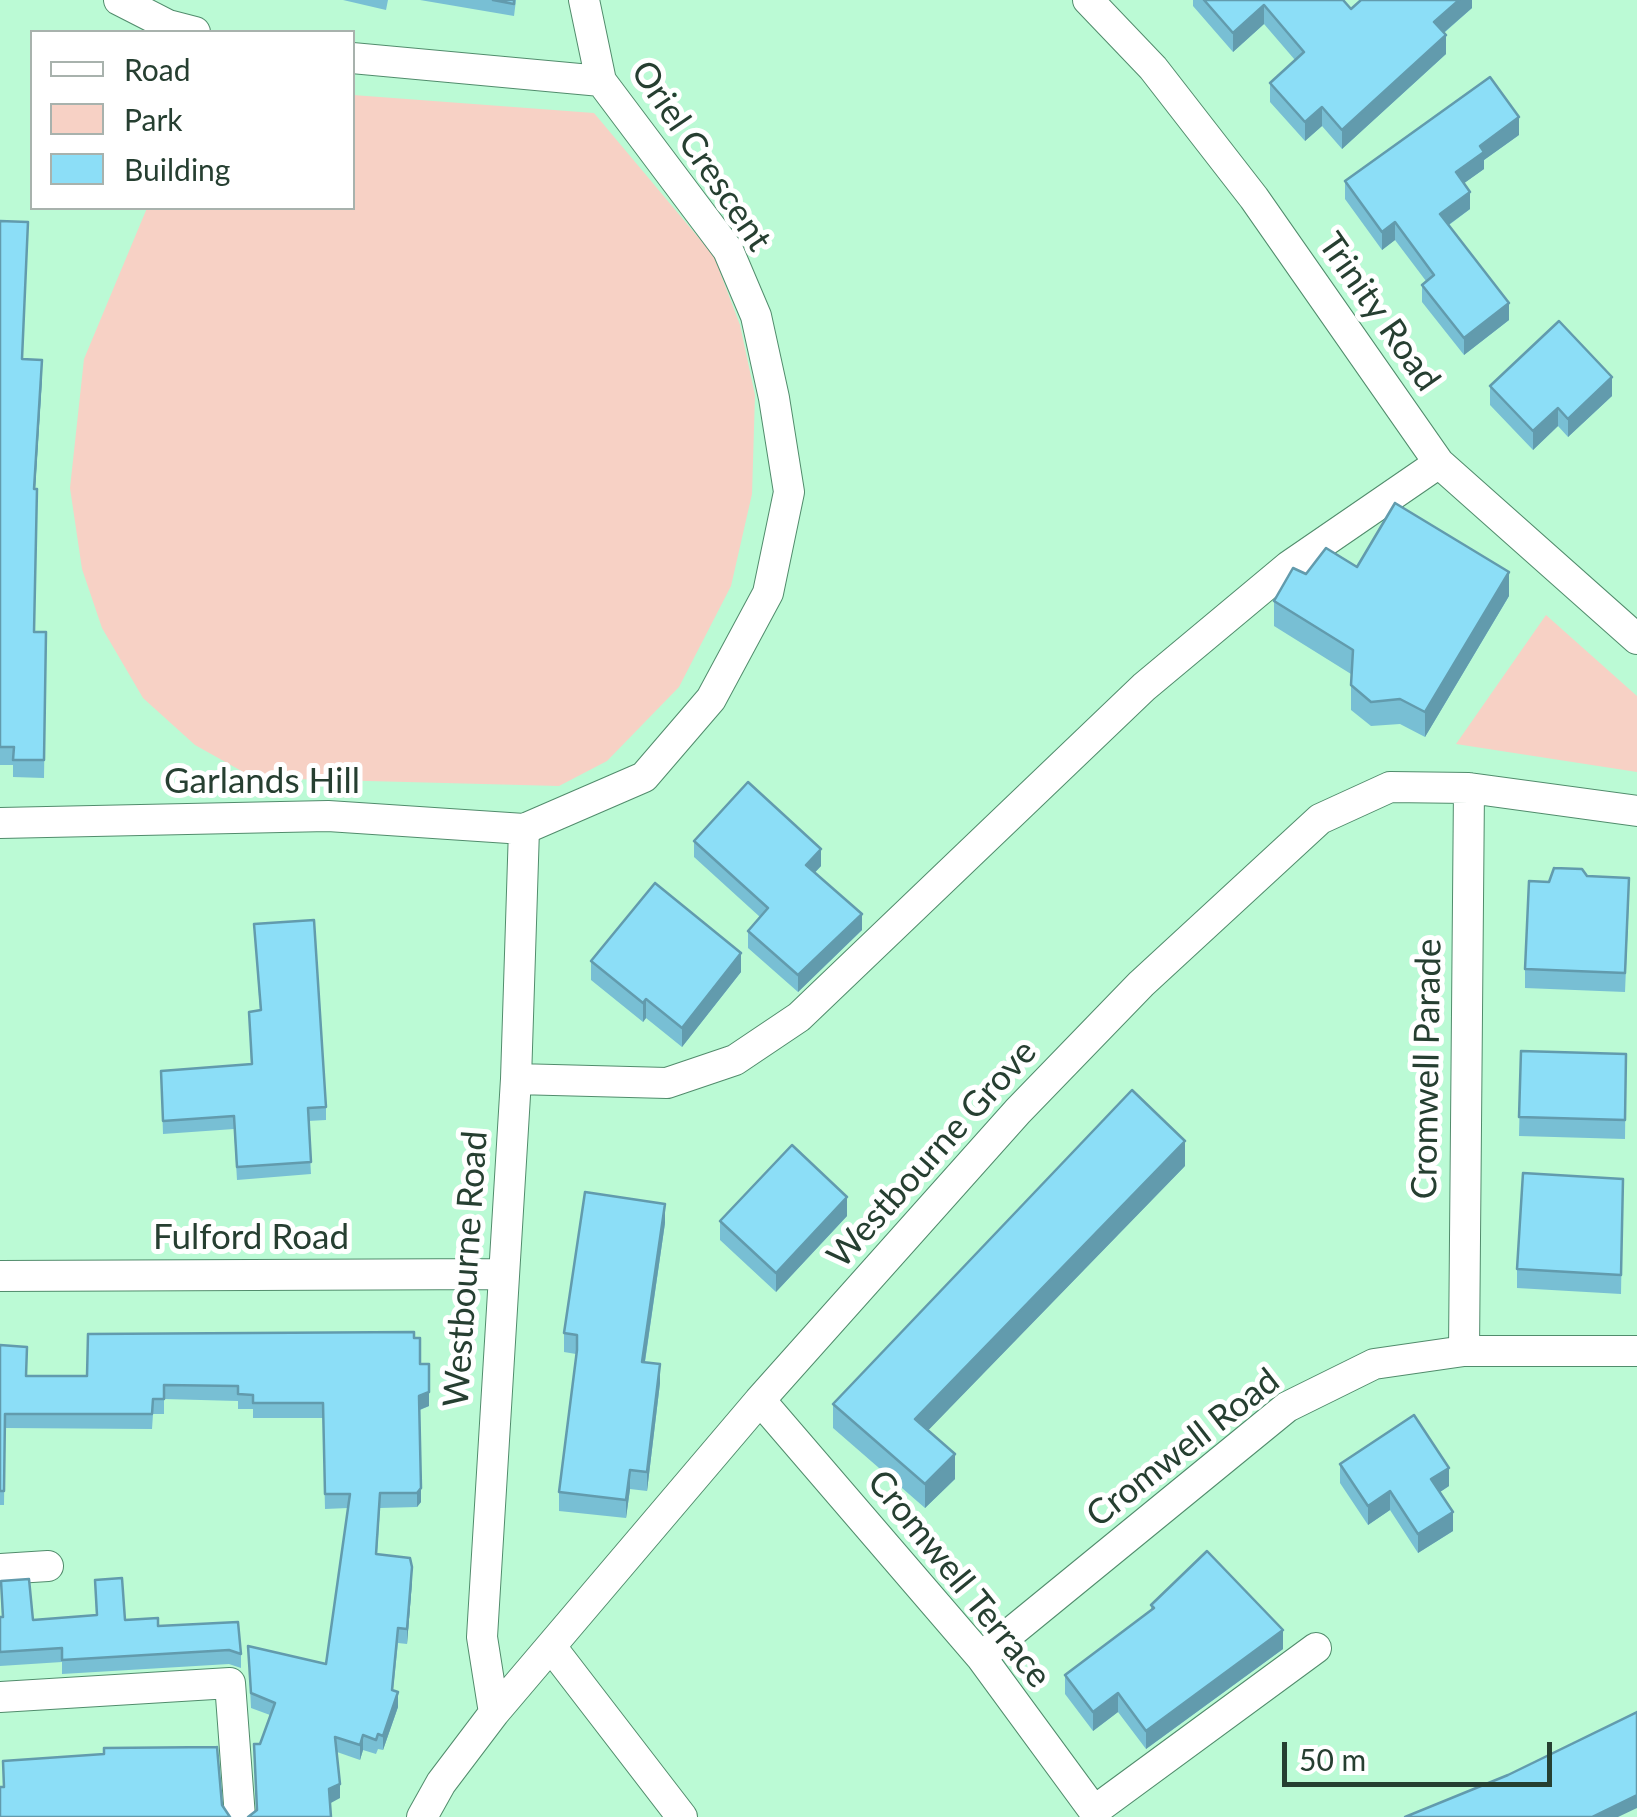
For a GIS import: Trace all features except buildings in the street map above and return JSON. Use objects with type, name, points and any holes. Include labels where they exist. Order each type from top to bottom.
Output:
[{"type":"street","points":[[119,0],[168,25],[187,30]]},
{"type":"street","name":"Oriel Crescent","points":[[524,829],[644,777],[711,699],[768,593],[789,492],[756,316],[728,250],[601,82],[584,0]]},
{"type":"street","name":"Trinity Road","points":[[1088,0],[1153,68],[1254,198],[1438,462],[1637,639]]},
{"type":"street","points":[[355,58],[601,82]]},
{"type":"street","points":[[516,1079],[667,1083],[735,1060],[799,1018],[1144,687],[1289,566],[1438,462]]},
{"type":"street","name":"Westbourne Grove","points":[[422,1817],[494,1713],[760,1400],[1018,1111],[1141,984],[1320,819],[1390,788],[1469,788],[1637,812]]},
{"type":"street","name":"Cromwell Parade","points":[[1464,1351],[1469,788]]},
{"type":"street","name":"Garlands Hill","points":[[0,823],[328,816],[524,829]]},
{"type":"street","name":"Westbourne Road","points":[[494,1713],[482,1637],[516,1079],[524,829]]},
{"type":"street","name":"Fulford Road","points":[[0,1276],[502,1274]]},
{"type":"street","name":"Cromwell Road","points":[[981,1658],[1287,1407],[1374,1364],[1464,1351],[1637,1351]]},
{"type":"street","name":"Cromwell Terrace","points":[[760,1400],[981,1658],[1094,1811],[1316,1648]]},
{"type":"street","points":[[0,1569],[48,1566]]},
{"type":"street","points":[[552,1648],[682,1817]]},
{"type":"street","points":[[0,1698],[230,1683],[240,1817]]},
{"type":"green space","points":[[355,95],[594,113],[714,256],[740,325],[755,395],[752,494],[731,586],[679,687],[607,761],[559,786],[254,778],[195,745],[143,698],[102,628],[82,569],[70,488],[84,359],[146,210],[355,210]]},
{"type":"green space","points":[[1546,615],[1637,696],[1637,772],[1456,744]]}]
